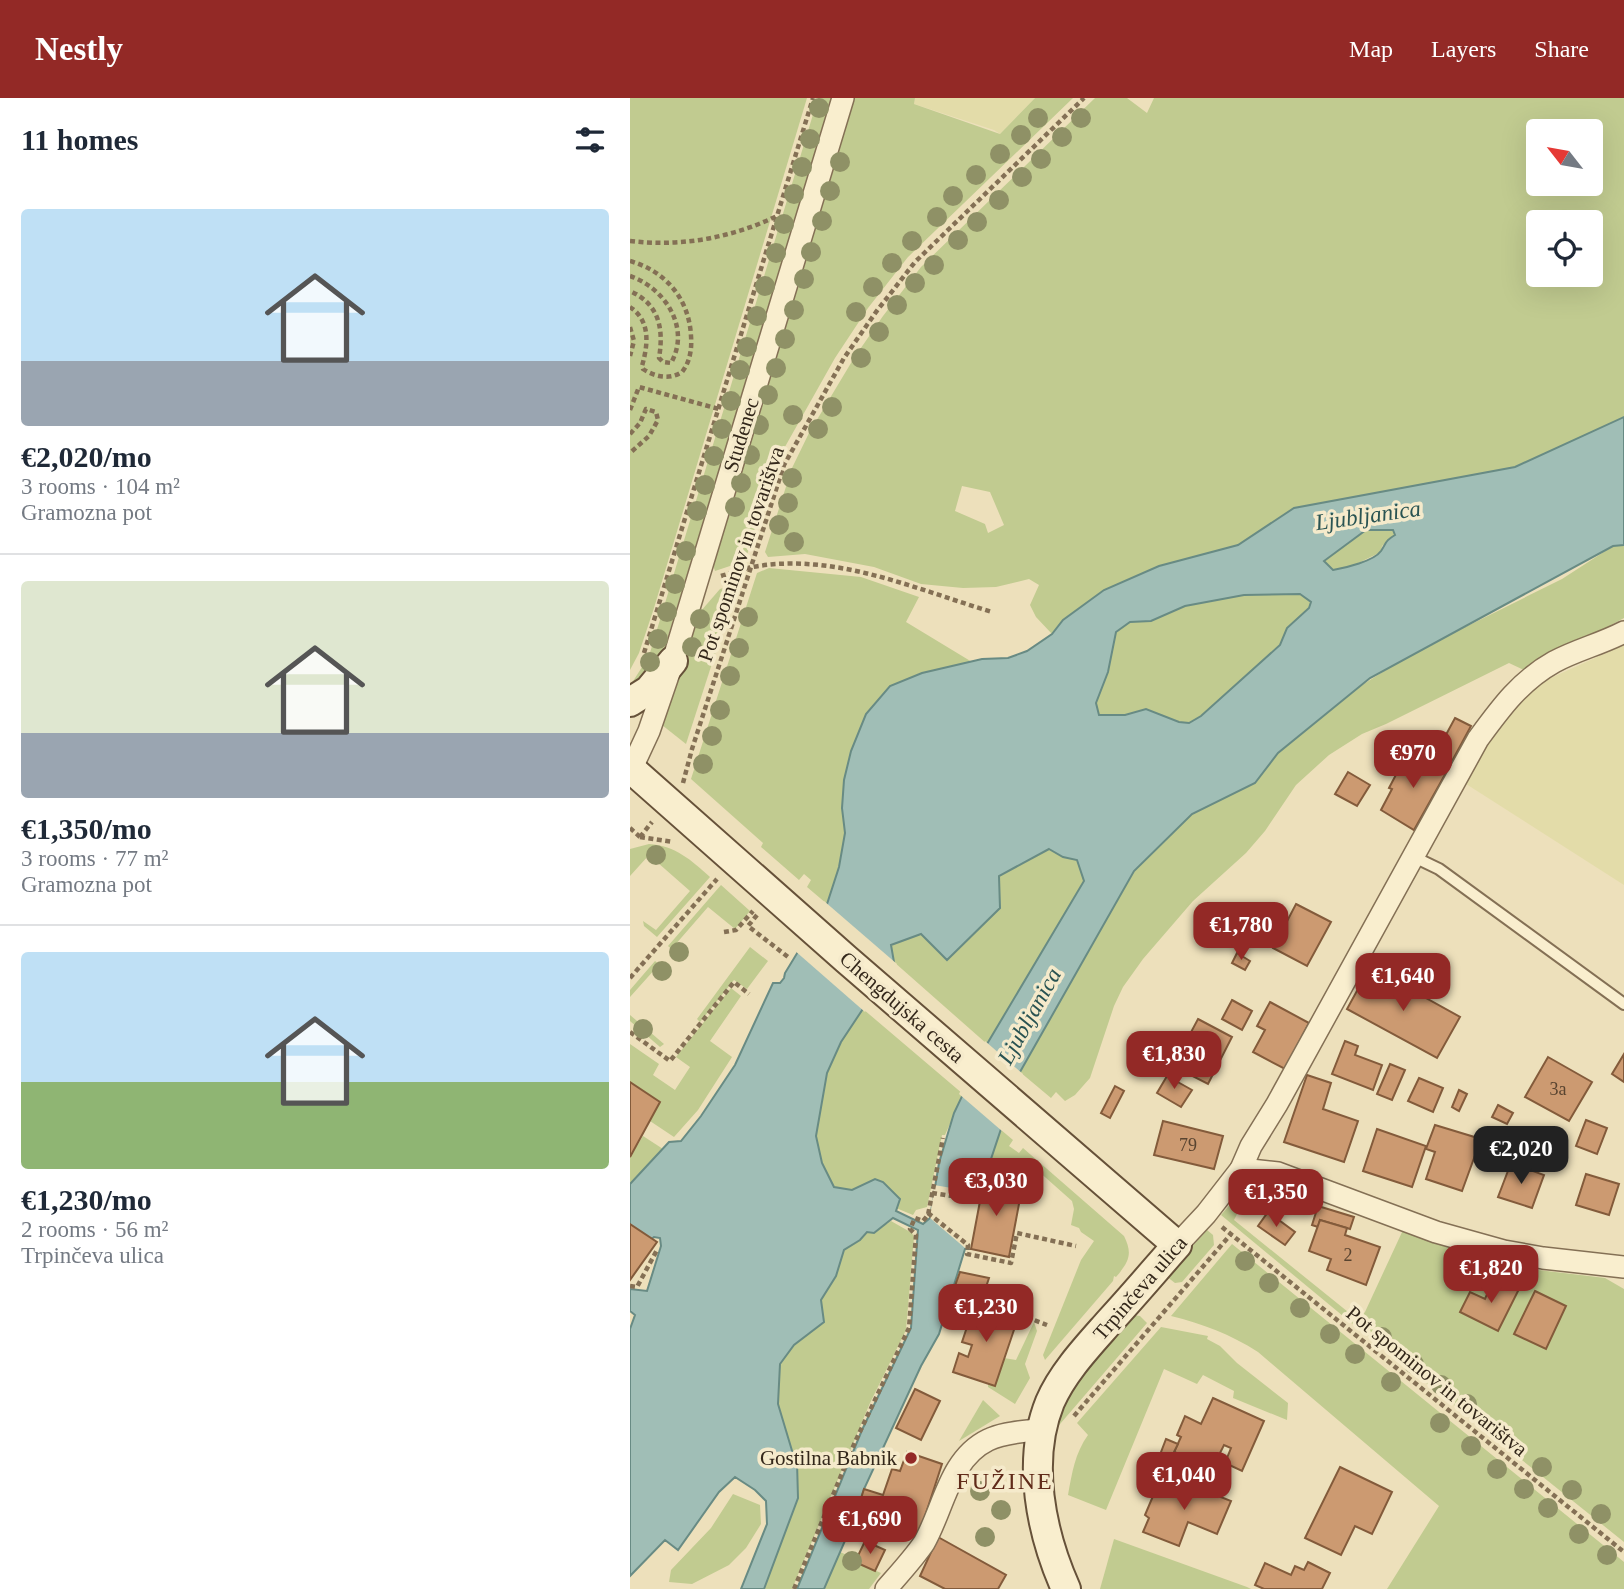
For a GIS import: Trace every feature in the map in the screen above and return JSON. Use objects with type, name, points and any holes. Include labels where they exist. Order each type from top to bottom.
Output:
[{"type":"street","name":"Studenec","points":[[631,770],[649,731],[673,662],[843,98]]},
{"type":"street","name":"Trpinčeva ulica","points":[[1066,1589],[1055,1560],[1042,1508],[1038,1463],[1041,1429],[1051,1401],[1068,1371],[1206,1214],[1241,1169],[1251,1146],[1277,1104],[1478,739],[1517,689],[1533,675],[1555,662],[1624,632]]},
{"type":"street","points":[[630,702],[649,690],[673,662]]},
{"type":"street","name":"Chengdujska cesta","points":[[631,770],[1177,1245]]},
{"type":"street","points":[[1241,1169],[1278,1173],[1436,1232],[1504,1251],[1547,1259],[1624,1267]]},
{"type":"street","points":[[886,1589],[923,1544],[948,1486],[967,1455],[996,1436],[1041,1429]]},
{"type":"lane","points":[[1412,856],[1439,869],[1624,1004]]},
{"type":"path","points":[[641,662],[813,98]]},
{"type":"path","name":"Pot spominov in tovarištva","points":[[682,787],[784,465],[844,358],[915,262],[1084,98]]},
{"type":"path","points":[[630,241],[708,240],[744,231],[778,216]]},
{"type":"path","points":[[630,261],[661,275],[676,290],[687,310],[691,345],[690,356],[682,372],[675,376],[662,376],[643,369],[647,341],[645,326],[637,312],[630,307]]},
{"type":"path","points":[[630,276],[652,286],[667,302],[674,319],[676,335],[675,355],[671,363],[663,362],[659,358],[661,327],[655,310],[644,299],[630,291]]},
{"type":"path","points":[[630,327],[634,341],[630,356]]},
{"type":"path","points":[[630,410],[639,387],[719,409]]},
{"type":"path","points":[[630,435],[640,423],[646,409],[656,412],[657,420],[649,436],[630,453]]},
{"type":"path","points":[[693,593],[720,576],[751,567],[793,563],[877,575],[992,612]]},
{"type":"path","points":[[630,828],[640,837],[646,829]]},
{"type":"path","points":[[630,978],[719,876]]},
{"type":"path","points":[[724,932],[736,930],[758,910],[748,926],[788,957]]},
{"type":"path","points":[[630,1032],[670,1061],[734,982],[749,993]]},
{"type":"path","points":[[794,1589],[855,1442],[909,1328],[916,1235],[910,1229],[915,1218],[923,1221],[929,1213],[943,1138]]},
{"type":"path","points":[[932,1193],[971,1199]]},
{"type":"path","points":[[929,1213],[968,1245],[967,1254],[1011,1263],[1017,1233],[1076,1246]]},
{"type":"path","name":"Pot spominov in tovarištva","points":[[1231,1234],[1624,1552]]},
{"type":"path","name":"Trpinčeva ulica","points":[[1072,1418],[1231,1234]]},
{"type":"path","points":[[630,1286],[637,1287],[657,1250]]},
{"type":"path","points":[[1003,1308],[1046,1325]]},
{"type":"shaded area","points":[[915,98],[1035,98],[1000,134],[914,104]]},
{"type":"shaded area","points":[[1624,645],[1624,885],[1463,782],[1479,754],[1516,703],[1535,685]]},
{"type":"green space","points":[[630,98],[807,98],[654,608],[639,653],[630,670]]},
{"type":"green space","points":[[818,98],[834,98],[661,659],[657,669],[630,686],[649,656]]},
{"type":"green space","points":[[854,98],[915,98],[914,104],[1000,134],[1035,98],[1073,98],[908,257],[868,308],[835,358],[777,461],[745,561],[715,571],[712,562]]},
{"type":"green space","points":[[1095,98],[1127,98],[1147,113],[1154,98],[1624,98],[1624,417],[1515,467],[1294,508],[1238,545],[1159,566],[1063,620],[1052,634],[1036,617],[1030,605],[1039,585],[1029,579],[996,587],[963,588],[921,584],[874,567],[805,554],[768,557],[765,552],[792,468],[809,433],[883,316],[921,267]],"holes":[[[962,486],[990,492],[1004,525],[988,533],[985,524],[955,511]]]},
{"type":"green space","points":[[1366,530],[1393,530],[1395,535],[1382,546],[1381,552],[1348,568],[1333,570],[1324,561]]},
{"type":"green space","points":[[1624,545],[1624,618],[1526,671],[1509,663],[1362,734],[1329,755],[1296,785],[1265,831],[1246,853],[1193,901],[1143,959],[1123,987],[1114,1006],[1090,1078],[1075,1095],[1065,1101],[1056,1092],[1051,1098],[1020,1072],[1134,870],[1192,814],[1255,783],[1278,753],[1340,699],[1411,654],[1562,579],[1613,546]]},
{"type":"green space","points":[[769,568],[861,577],[919,597],[906,622],[972,662],[890,686],[866,714],[851,751],[844,780],[842,808],[845,833],[839,867],[827,904],[807,887],[811,880],[804,874],[799,880],[761,847],[763,843],[691,779],[757,573]]},
{"type":"green space","points":[[738,583],[686,744],[662,725],[694,619],[720,589]]},
{"type":"green space","points":[[1300,594],[1311,602],[1309,608],[1287,628],[1280,645],[1201,716],[1189,723],[1180,722],[1146,709],[1125,715],[1099,716],[1096,703],[1108,672],[1116,632],[1130,622],[1151,621],[1185,606],[1244,595]]},
{"type":"green space","points":[[649,844],[675,851],[710,877],[657,937],[644,926],[643,921],[656,930],[690,891],[649,855],[630,876],[630,849]]},
{"type":"green space","points":[[1049,849],[1063,857],[1077,860],[1084,881],[987,1044],[894,962],[891,945],[921,934],[947,960],[999,876]]},
{"type":"green space","points":[[721,885],[750,911],[735,929],[708,907],[675,945],[687,957],[682,958],[668,946]]},
{"type":"green space","points":[[750,947],[768,961],[747,989],[734,980],[700,1022],[697,1019]]},
{"type":"green space","points":[[655,961],[669,972],[669,978],[656,968],[630,997],[630,990]]},
{"type":"green space","points":[[731,988],[741,996],[710,1041],[732,1057],[698,1110],[674,1137],[650,1121],[660,1102],[630,1082],[630,1044],[659,1064],[653,1075],[675,1090],[690,1067],[676,1057]]},
{"type":"green space","points":[[863,1009],[963,1094],[945,1135],[942,1135],[927,1207],[916,1210],[913,1215],[896,1208],[875,1179],[852,1191],[834,1188],[822,1163],[816,1136],[827,1073],[841,1042]]},
{"type":"green space","points":[[630,1015],[664,1044],[660,1047],[630,1021]]},
{"type":"green space","points":[[1000,1129],[1013,1140],[1009,1146],[1019,1153],[1023,1148],[1124,1236],[1129,1253],[1127,1262],[1116,1277],[1114,1276],[1113,1281],[1045,1360],[1043,1355],[1081,1260],[1094,1241],[1079,1228],[1071,1225],[1074,1209],[1072,1201],[1028,1162],[1018,1162],[1011,1169],[1008,1186],[984,1180]]},
{"type":"green space","points":[[643,1136],[663,1149],[630,1184],[630,1157]]},
{"type":"green space","points":[[1271,1180],[1291,1187],[1293,1191],[1251,1187],[1234,1220],[1358,1320],[1365,1312],[1403,1230],[1530,1269],[1605,1278],[1624,1289],[1624,1542],[1221,1215],[1246,1186]]},
{"type":"green space","points":[[891,1221],[912,1233],[914,1237],[906,1330],[870,1403],[792,1589],[764,1589],[798,1498],[797,1462],[778,1404],[780,1364],[794,1345],[824,1322],[821,1300],[836,1276],[844,1250],[874,1229]]},
{"type":"green space","points":[[1207,1230],[1213,1235],[1214,1245],[1182,1282],[1175,1283],[1166,1276]]},
{"type":"green space","points":[[1232,1244],[1624,1562],[1624,1589],[1387,1589],[1439,1506],[1258,1352],[1216,1330],[1171,1316]]},
{"type":"green space","points":[[1133,1315],[1140,1316],[1147,1323],[1054,1431],[1076,1383]]},
{"type":"green space","points":[[1034,1322],[1037,1331],[1025,1364],[1030,1378],[1015,1404],[988,1387],[988,1384],[995,1386],[1004,1358],[1016,1360]]},
{"type":"green space","points":[[1161,1327],[1208,1336],[1207,1339],[1220,1346],[1237,1363],[1288,1403],[1287,1420],[1233,1398],[1234,1391],[1203,1375],[1197,1384],[1164,1369],[1106,1510],[1068,1495],[1077,1456],[1088,1435],[1077,1423]]},
{"type":"green space","points":[[983,1400],[1000,1416],[959,1441]]},
{"type":"green space","points":[[733,1494],[760,1505],[761,1524],[746,1548],[729,1565],[692,1584],[669,1582],[671,1570],[711,1528]]},
{"type":"green space","points":[[1114,1539],[1247,1587],[1251,1589],[1100,1589]]},
{"type":"green space","points":[[840,1552],[881,1573],[869,1589],[824,1589]]},
{"type":"water","name":"Ljubljanica","points":[[1624,417],[1624,545],[1613,546],[1370,678],[1278,753],[1255,783],[1192,814],[1134,871],[1020,1072],[984,1180],[971,1249],[965,1249],[939,1334],[921,1366],[864,1489],[854,1520],[824,1589],[797,1589],[862,1430],[911,1328],[918,1230],[893,1218],[874,1233],[867,1232],[844,1250],[836,1276],[821,1300],[824,1322],[794,1345],[780,1364],[778,1404],[797,1462],[798,1498],[764,1589],[741,1589],[767,1524],[766,1501],[735,1477],[719,1492],[678,1550],[665,1540],[630,1576],[630,1329],[635,1315],[630,1311],[630,1289],[647,1291],[661,1246],[660,1238],[654,1237],[630,1255],[630,1184],[669,1142],[681,1141],[701,1116],[735,1065],[773,983],[780,983],[784,978],[827,904],[839,867],[845,833],[842,808],[844,780],[851,751],[866,714],[890,686],[922,673],[982,659],[1008,658],[1027,651],[1052,634],[1063,620],[1104,590],[1159,566],[1238,545],[1294,508],[1515,467]],"holes":[[[1366,530],[1393,530],[1395,535],[1377,555],[1359,564],[1333,570],[1324,561]],[[1300,594],[1311,602],[1309,608],[1287,628],[1280,645],[1201,716],[1189,723],[1179,722],[1146,709],[1125,715],[1099,715],[1096,703],[1108,672],[1116,632],[1130,622],[1151,621],[1185,606],[1244,595]],[[1049,849],[1063,857],[1077,860],[1084,881],[987,1044],[954,1113],[939,1163],[930,1218],[923,1224],[896,1211],[900,1199],[883,1182],[875,1179],[852,1190],[834,1187],[822,1163],[816,1136],[827,1073],[841,1042],[894,962],[891,945],[921,934],[947,960],[1000,908],[999,876]]]},
{"type":"pier","points":[[824,901],[897,964],[865,1012],[794,950]]},
{"type":"pier","points":[[985,1041],[1023,1074],[1002,1131],[959,1094]]},
{"type":"pier","points":[[934,1185],[981,1193],[971,1249],[965,1248],[930,1218]]},
{"type":"building","points":[[1455,718],[1471,726],[1451,763],[1435,755]]},
{"type":"building","points":[[1413,752],[1447,771],[1414,830],[1381,810],[1399,769],[1403,771]]},
{"type":"building","points":[[1348,772],[1370,785],[1357,806],[1335,794]]},
{"type":"building","points":[[1296,904],[1331,922],[1307,966],[1273,948]]},
{"type":"building","points":[[1237,953],[1250,961],[1245,970],[1232,963]]},
{"type":"building","points":[[1370,967],[1460,1017],[1437,1058],[1347,1009]]},
{"type":"building","points":[[1232,1000],[1252,1011],[1242,1030],[1222,1019]]},
{"type":"building","points":[[1270,1002],[1309,1023],[1285,1069],[1253,1052],[1265,1030],[1257,1026]]},
{"type":"building","points":[[1198,1019],[1232,1037],[1208,1084],[1173,1066]]},
{"type":"building","points":[[1345,1041],[1358,1046],[1355,1055],[1382,1065],[1373,1090],[1332,1074]]},
{"type":"building","points":[[1624,1054],[1624,1082],[1612,1074]]},
{"type":"building","points":[[1548,1057],[1592,1082],[1569,1121],[1525,1097]]},
{"type":"building","points":[[1390,1064],[1405,1070],[1392,1100],[1377,1094]]},
{"type":"building","points":[[1307,1075],[1331,1083],[1323,1109],[1358,1121],[1344,1162],[1284,1142]]},
{"type":"building","points":[[1167,1076],[1192,1090],[1181,1107],[1157,1093]]},
{"type":"building","points":[[1419,1078],[1443,1088],[1433,1112],[1408,1101]]},
{"type":"building","points":[[630,1082],[660,1102],[630,1157]]},
{"type":"building","points":[[1115,1086],[1124,1091],[1110,1118],[1101,1113]]},
{"type":"building","points":[[1459,1090],[1467,1094],[1459,1111],[1452,1107]]},
{"type":"building","points":[[1498,1105],[1513,1113],[1507,1124],[1492,1117]]},
{"type":"building","points":[[1586,1120],[1607,1128],[1597,1154],[1576,1146]]},
{"type":"building","points":[[1163,1121],[1223,1136],[1214,1169],[1154,1155]]},
{"type":"building","points":[[1435,1125],[1481,1139],[1462,1191],[1426,1179],[1435,1152],[1426,1149]]},
{"type":"building","points":[[1377,1129],[1426,1146],[1412,1187],[1363,1171]]},
{"type":"building","points":[[1511,1163],[1544,1175],[1532,1208],[1498,1197]]},
{"type":"building","points":[[1586,1174],[1619,1184],[1609,1215],[1576,1205]]},
{"type":"building","points":[[984,1180],[1022,1188],[1009,1257],[971,1249]]},
{"type":"building","points":[[1318,1206],[1354,1217],[1350,1229],[1320,1220],[1318,1227],[1312,1225]]},
{"type":"building","points":[[1268,1212],[1295,1232],[1285,1245],[1258,1226]]},
{"type":"building","points":[[1320,1220],[1347,1228],[1345,1235],[1380,1247],[1366,1285],[1327,1270],[1331,1259],[1309,1251]]},
{"type":"building","points":[[630,1224],[657,1242],[630,1280]]},
{"type":"building","points":[[960,1272],[989,1278],[980,1305],[975,1303],[968,1327],[943,1319]]},
{"type":"building","points":[[1494,1278],[1519,1289],[1498,1331],[1460,1312],[1470,1292],[1485,1299]]},
{"type":"building","points":[[1535,1291],[1566,1306],[1546,1349],[1514,1334]]},
{"type":"building","points":[[975,1303],[1018,1318],[995,1386],[953,1372],[959,1353],[968,1357],[972,1345],[962,1342]]},
{"type":"building","points":[[915,1389],[940,1401],[921,1440],[896,1428]]},
{"type":"building","points":[[1213,1398],[1264,1421],[1242,1471],[1225,1463],[1231,1448],[1224,1445],[1212,1469],[1174,1452],[1181,1437],[1177,1435],[1185,1416],[1201,1424]]},
{"type":"building","points":[[1166,1439],[1178,1444],[1174,1452],[1186,1457],[1181,1469],[1158,1460]]},
{"type":"building","points":[[907,1452],[942,1464],[918,1538],[854,1520],[864,1489],[883,1495],[892,1469],[900,1471]]},
{"type":"building","points":[[1340,1467],[1392,1492],[1372,1534],[1355,1526],[1341,1555],[1305,1538]]},
{"type":"building","points":[[1178,1480],[1231,1501],[1217,1534],[1188,1522],[1179,1546],[1143,1532],[1149,1518],[1145,1515],[1156,1489],[1172,1495]]},
{"type":"building","points":[[938,1537],[1006,1575],[998,1589],[945,1589],[920,1576]]},
{"type":"building","points":[[865,1541],[885,1550],[875,1571],[855,1562]]},
{"type":"building","points":[[1308,1562],[1330,1573],[1322,1589],[1264,1589],[1255,1585],[1265,1563],[1291,1575],[1295,1566],[1304,1570]]},
{"type":"place","name":"Gostilna Babnik","points":[[911,1458]]},
{"type":"district","name":"FUŽINE","points":[[1005,1481]]}]
